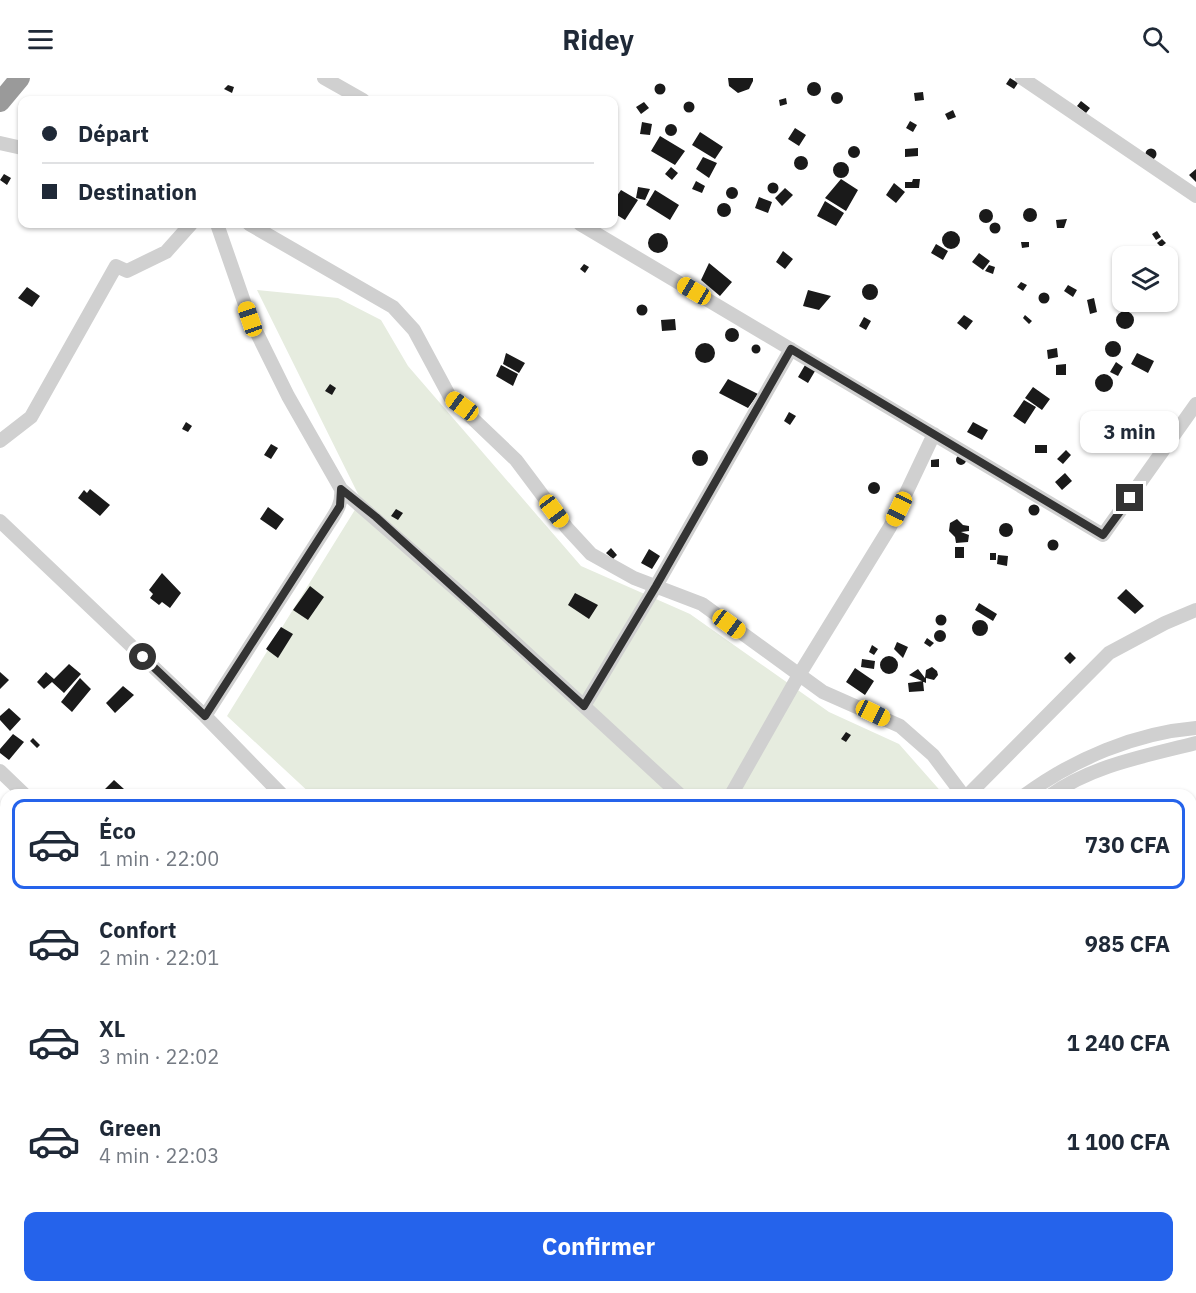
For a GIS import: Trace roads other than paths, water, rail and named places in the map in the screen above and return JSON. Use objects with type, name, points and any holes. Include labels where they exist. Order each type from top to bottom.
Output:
[{"type":"highway","points":[[0,102],[20,78]]},
{"type":"street","points":[[324,78],[356,96]]},
{"type":"street","points":[[1022,78],[1196,196]]},
{"type":"street","points":[[0,143],[18,147]]},
{"type":"street","points":[[0,441],[31,417],[116,266],[128,271],[166,252],[187,228]]},
{"type":"street","points":[[218,228],[250,319],[288,396],[341,489],[376,517],[674,789]]},
{"type":"street","points":[[256,228],[393,307],[414,330],[450,398],[516,460],[567,528],[591,554],[610,566],[702,604],[823,692],[900,726],[933,755],[958,789]]},
{"type":"street","points":[[587,228],[1103,535],[1196,404]]},
{"type":"street","points":[[584,706],[656,586],[791,349]]},
{"type":"street","points":[[733,789],[799,675],[890,527],[934,434]]},
{"type":"street","points":[[205,716],[340,506],[341,489]]},
{"type":"street","points":[[0,521],[205,716],[276,789]]},
{"type":"street","points":[[974,789],[1109,653],[1165,623],[1196,610]]},
{"type":"street","points":[[1033,789],[1048,778],[1108,748],[1196,728]]},
{"type":"street","points":[[1059,789],[1074,778],[1128,760],[1196,743]]},
{"type":"street","points":[[0,771],[19,789]]}]
